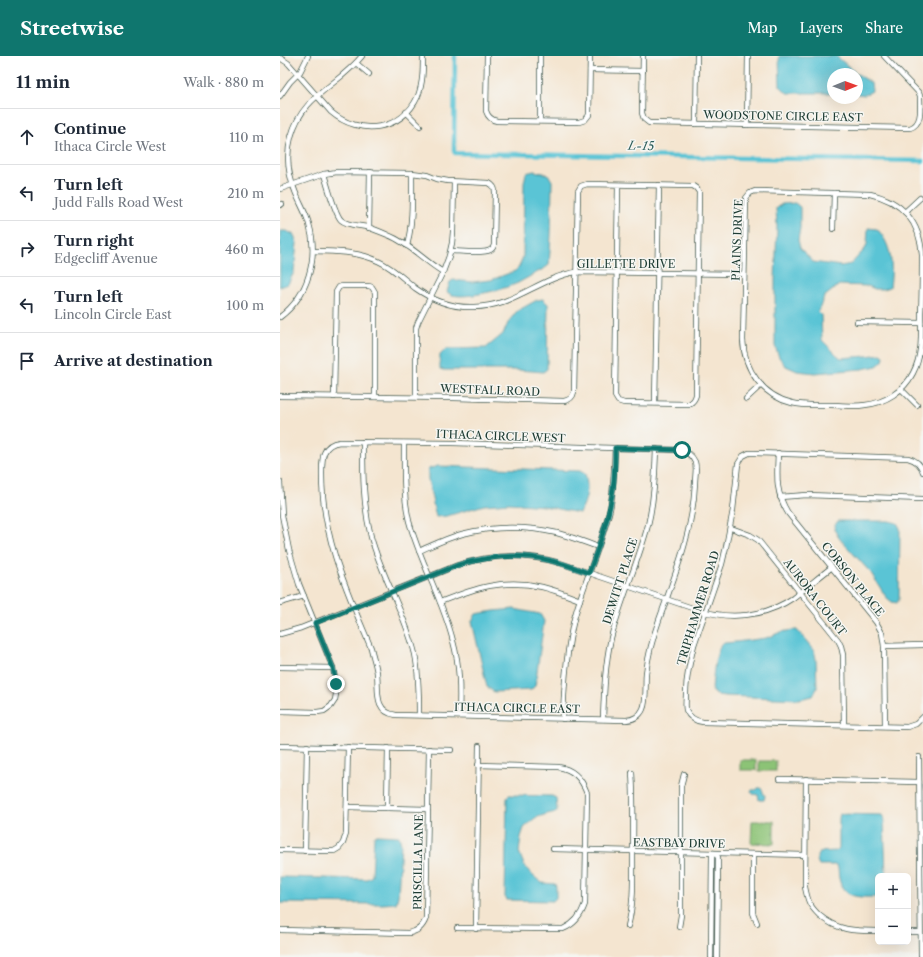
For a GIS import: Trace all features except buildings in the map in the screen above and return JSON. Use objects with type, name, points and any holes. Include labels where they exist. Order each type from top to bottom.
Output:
[{"type":"street","points":[[280,96],[298,74],[308,56]]},
{"type":"street","points":[[280,318],[291,307],[303,290],[311,268],[313,251],[309,224],[292,185],[288,165],[291,138],[298,119],[310,103],[343,76],[362,56]]},
{"type":"street","points":[[280,58],[298,74],[337,116],[346,122],[370,127],[385,125],[398,119],[415,102],[422,82],[423,56]]},
{"type":"street","points":[[487,56],[486,111],[491,119],[497,121],[579,122],[585,120],[589,112],[590,56]]},
{"type":"street","points":[[540,56],[540,121]]},
{"type":"street","points":[[590,70],[643,71],[644,56]]},
{"type":"street","points":[[696,124],[697,56]]},
{"type":"street","points":[[747,125],[748,56]]},
{"type":"street","name":"WOODSTONE CIRCLE EAST","points":[[643,71],[642,113],[644,119],[652,123],[913,127],[920,120],[920,96],[884,56]]},
{"type":"street","points":[[356,63],[369,74]]},
{"type":"street","points":[[406,112],[420,126]]},
{"type":"street","points":[[280,189],[324,174],[337,172],[412,173],[427,175],[445,181],[489,183],[494,186],[496,192],[494,245],[491,250],[485,252],[451,251]]},
{"type":"street","points":[[369,228],[370,172]]},
{"type":"street","points":[[407,246],[411,220],[412,173]]},
{"type":"street","points":[[324,174],[340,218],[347,223],[390,235],[435,268],[443,272]]},
{"type":"street","points":[[416,397],[416,328],[443,272],[451,251],[454,182]]},
{"type":"street","points":[[576,272],[578,191],[581,186],[587,184],[618,184],[693,186],[696,188],[699,192],[696,398],[694,400],[689,404],[624,403],[618,401],[615,396],[618,184]]},
{"type":"street","points":[[655,404],[659,185]]},
{"type":"street","name":"PLAINS DRIVE","points":[[755,191],[864,193],[879,196],[894,203],[905,212],[918,232],[922,246],[921,348],[917,365],[901,389],[889,398],[878,403],[858,406],[792,403],[776,397],[766,390],[752,374],[748,366],[743,340],[746,198],[750,193],[755,191]]},
{"type":"street","points":[[834,192],[834,229]]},
{"type":"street","points":[[905,212],[920,198]]},
{"type":"street","name":"GILLETTE DRIVE","points":[[313,251],[356,253],[369,257],[388,267],[415,288],[431,297],[462,307],[487,306],[504,302],[567,273],[658,272],[744,274]]},
{"type":"street","name":"WESTFALL ROAD","points":[[280,396],[416,397],[564,401],[570,399],[574,392],[576,272]]},
{"type":"street","points":[[334,397],[336,292],[339,287],[345,285],[369,286],[372,287],[375,292],[375,397]]},
{"type":"street","points":[[856,322],[921,323]]},
{"type":"street","points":[[746,399],[761,385]]},
{"type":"street","points":[[901,389],[917,405]]},
{"type":"street","name":"ITHACA CIRCLE WEST","points":[[354,607],[337,563],[328,529],[323,496],[323,454],[326,449],[334,443],[340,442],[461,443],[656,449],[678,450],[684,452],[692,457],[696,466],[695,488],[690,521],[682,553],[666,600]]},
{"type":"street","points":[[363,442],[363,489],[367,519],[377,556],[407,630],[415,654],[419,682],[418,715]]},
{"type":"street","points":[[404,443],[406,506],[419,551],[450,628],[457,656],[460,687],[459,716]]},
{"type":"street","points":[[563,718],[567,652],[580,600],[605,526],[614,481],[615,448]]},
{"type":"street","name":"DEWITT PLACE","points":[[604,719],[604,688],[608,655],[615,623],[650,516],[654,493],[656,449]]},
{"type":"street","name":"TRIPHAMMER ROAD","points":[[923,472],[919,464],[908,458],[778,453],[752,453],[743,456],[737,467],[731,528],[722,564],[694,645],[686,685],[686,706],[688,712],[691,717],[703,722],[910,726],[919,723],[923,717]]},
{"type":"street","name":"CORSON PLACE","points":[[778,453],[777,482],[782,503],[880,628],[884,638],[885,726]]},
{"type":"street","points":[[280,482],[282,515],[286,538],[294,567],[333,668],[336,684],[335,700],[329,708],[324,711],[280,711]]},
{"type":"street","points":[[780,497],[807,495],[923,499]]},
{"type":"street","points":[[419,551],[462,535],[488,529],[502,528],[542,530],[565,535],[598,547]]},
{"type":"street","name":"AURORA COURT","points":[[731,528],[756,538],[838,640],[843,655],[844,725]]},
{"type":"street","points":[[280,634],[315,623],[458,565],[470,561],[495,557],[523,556],[548,560],[666,600],[705,612],[727,616],[746,616],[775,607],[792,598],[832,567]]},
{"type":"street","points":[[440,602],[482,587],[508,584],[524,584],[541,587],[580,600]]},
{"type":"street","points":[[280,603],[304,596]]},
{"type":"street","name":"ITHACA CIRCLE EAST","points":[[354,607],[371,648],[378,680],[378,699],[380,705],[387,712],[393,714],[418,715],[629,720],[635,718],[642,711],[644,706],[649,656],[666,600]]},
{"type":"street","points":[[884,646],[923,646]]},
{"type":"street","points":[[280,667],[333,668]]},
{"type":"street","points":[[280,746],[451,750]]},
{"type":"street","points":[[305,851],[307,746]]},
{"type":"street","points":[[476,929],[479,746]]},
{"type":"street","points":[[280,850],[331,851],[342,846],[346,837],[348,747]]},
{"type":"street","points":[[387,808],[388,748]]},
{"type":"street","name":"PRISCILLA LANE","points":[[280,930],[408,933],[420,929],[426,918],[429,749]]},
{"type":"street","points":[[919,757],[921,954]]},
{"type":"street","points":[[458,928],[563,929],[576,921],[582,913],[585,904],[587,794],[585,787],[577,775],[565,768],[558,767],[478,765]]},
{"type":"street","points":[[628,926],[633,898],[634,804],[632,773]]},
{"type":"street","points":[[679,927],[681,915],[681,786],[684,774]]},
{"type":"street","points":[[779,779],[919,782]]},
{"type":"street","points":[[806,779],[805,887],[809,902],[816,912],[832,925],[843,929],[875,931]]},
{"type":"street","points":[[347,807],[428,809]]},
{"type":"street","name":"EASTBAY DRIVE","points":[[553,849],[805,854]]},
{"type":"street","points":[[711,957],[712,856],[714,853],[718,857],[717,957]]},
{"type":"street","points":[[754,854],[754,913],[757,923]]},
{"type":"street","points":[[911,932],[920,932]]},
{"type":"green space","points":[[740,760],[756,760],[756,770],[740,770]]},
{"type":"green space","points":[[759,761],[776,761],[776,771],[759,771]]},
{"type":"green space","points":[[752,821],[774,821],[774,844],[751,843]]},
{"type":"water","points":[[779,56],[836,56],[850,68],[827,68],[827,93],[787,93],[780,86]]},
{"type":"water","points":[[863,78],[871,83],[872,91],[863,95]]},
{"type":"water","points":[[534,171],[548,174],[552,181],[549,265],[518,283],[504,288],[467,296],[452,295],[447,292],[450,282],[453,280],[472,282],[491,280],[515,271],[519,267],[523,257],[524,183],[526,173]]},
{"type":"water","points":[[795,203],[800,207],[800,228],[798,240],[800,248],[813,262],[841,266],[851,264],[865,249],[867,244],[868,228],[877,229],[886,242],[891,263],[890,287],[875,289],[868,286],[839,285],[824,297],[818,312],[821,315],[822,340],[838,356],[841,358],[881,354],[884,356],[883,361],[877,366],[862,369],[815,373],[797,371],[786,366],[779,357],[775,346],[776,208],[782,204]]},
{"type":"water","points":[[280,231],[287,231],[294,235],[297,243],[294,272],[288,284],[280,287]]},
{"type":"water","points":[[543,299],[548,304],[547,369],[543,372],[516,370],[440,369],[440,355],[446,349],[486,348],[503,334],[509,321],[517,311],[537,300]]},
{"type":"water","points":[[438,466],[580,471],[585,474],[586,479],[587,489],[584,504],[579,513],[544,506],[509,503],[484,505],[447,516],[436,517],[428,480],[428,469]]},
{"type":"water","points":[[838,521],[889,521],[897,523],[900,528],[899,599],[897,603],[892,602],[886,597],[871,573],[839,538],[834,529]]},
{"type":"water","points":[[514,609],[540,614],[544,621],[535,686],[531,690],[494,692],[487,687],[472,621],[476,614]]},
{"type":"water","points":[[797,630],[814,650],[816,659],[817,688],[813,696],[799,699],[726,696],[717,695],[712,692],[715,661],[721,644],[766,638],[781,632]]},
{"type":"water","points":[[761,788],[765,796],[764,800],[759,800],[758,795],[751,792],[752,790],[756,790]]},
{"type":"water","points":[[509,795],[552,796],[556,798],[556,812],[535,818],[524,828],[519,852],[524,865],[532,875],[542,883],[555,884],[556,898],[553,901],[507,900],[505,897],[507,797]]},
{"type":"water","points":[[840,814],[882,815],[884,819],[886,873],[875,873],[875,897],[859,897],[849,894],[841,885],[837,865],[818,864],[817,857],[819,852],[836,851],[839,848]]},
{"type":"water","points":[[377,835],[399,836],[401,844],[398,896],[396,903],[280,903],[280,877],[367,879],[372,876],[374,837]]},
{"type":"waterway","name":"L-15","points":[[455,56],[455,153],[923,161]]},
{"type":"route","points":[[336,684],[333,668],[315,623],[458,565],[482,558],[510,556],[535,557],[560,563],[589,573],[610,509],[614,481],[615,448],[682,450]]}]
